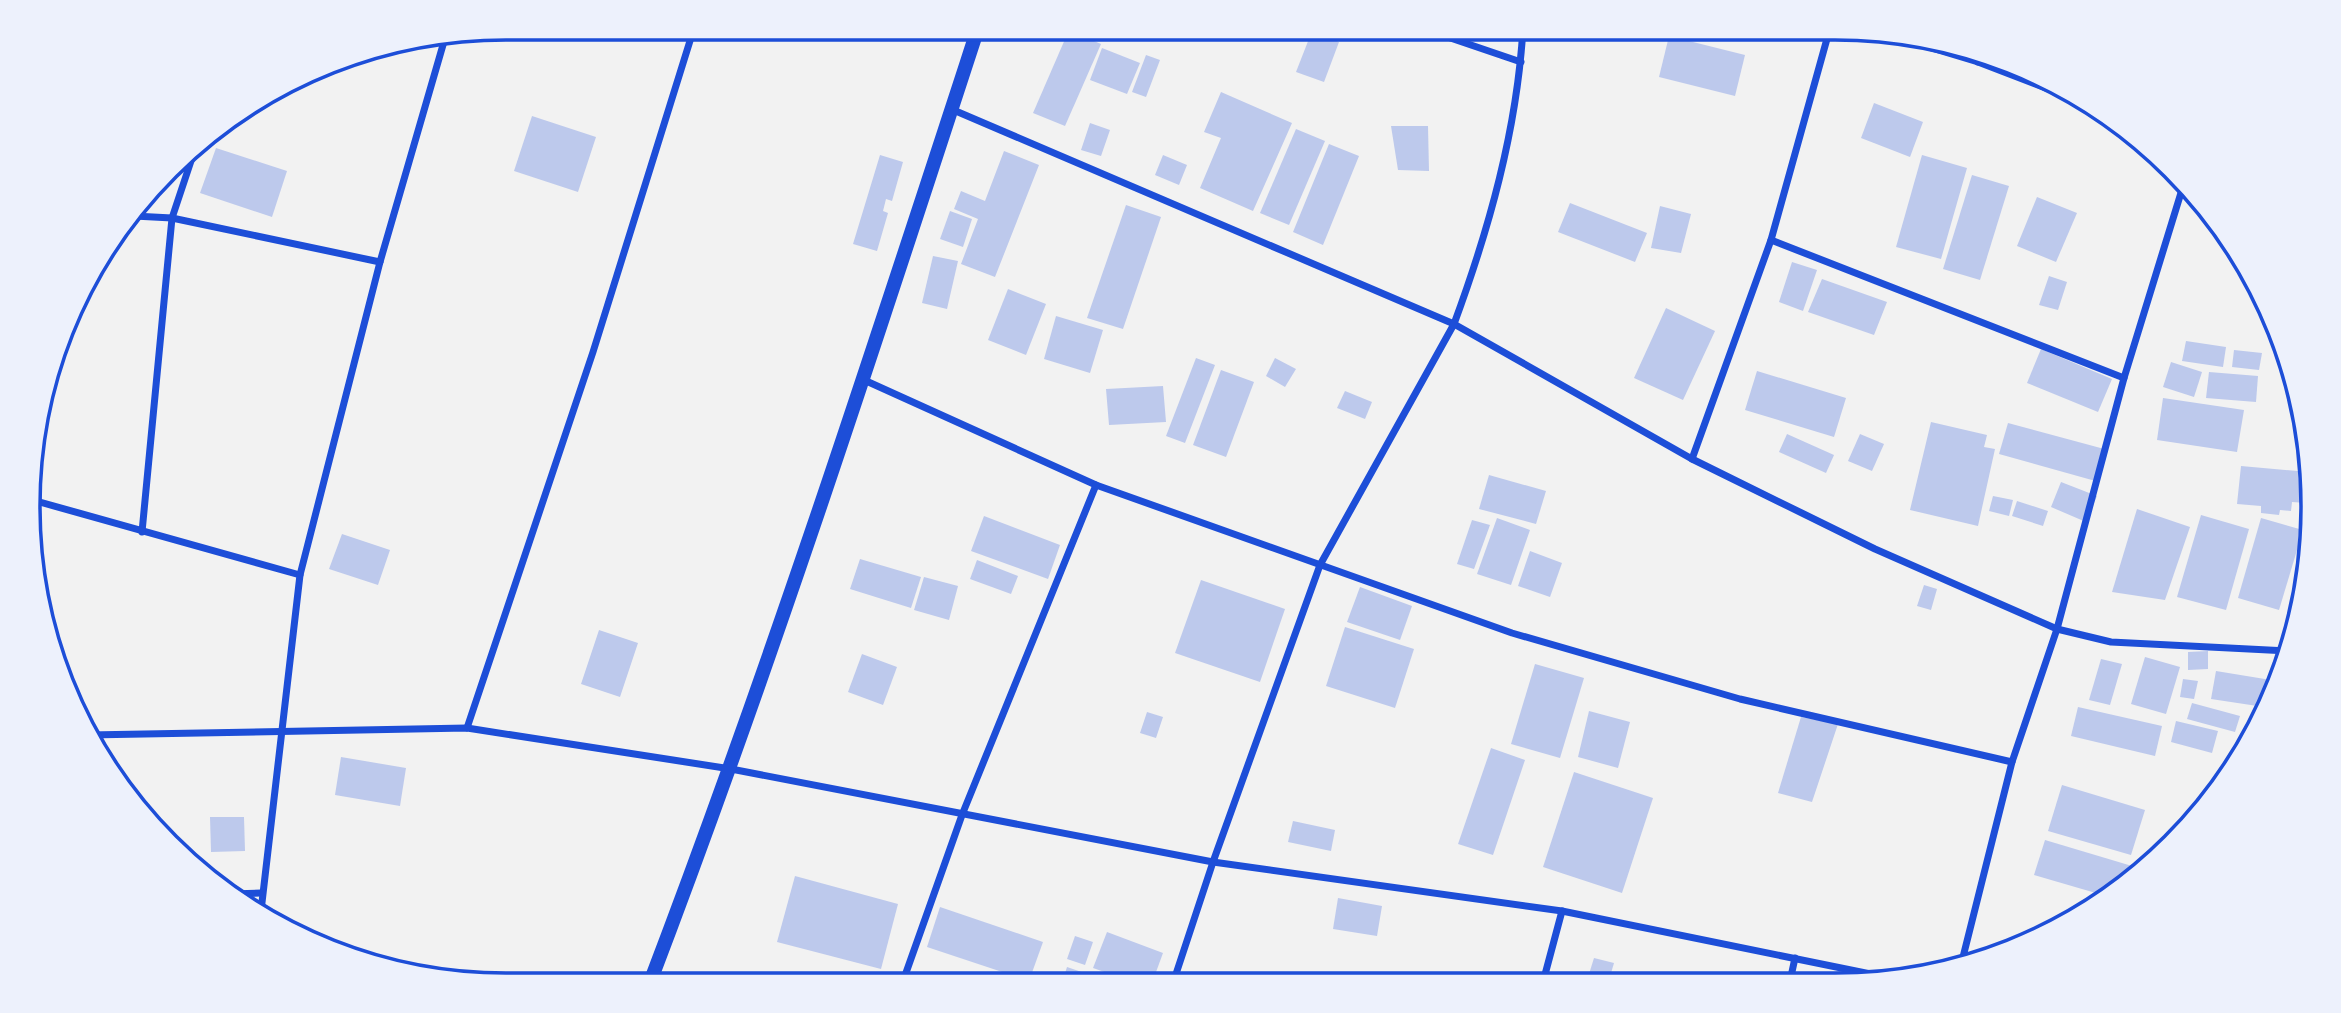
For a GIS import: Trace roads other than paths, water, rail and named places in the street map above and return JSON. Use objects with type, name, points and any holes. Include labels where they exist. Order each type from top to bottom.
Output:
[{"type":"main road","points":[[654,973],[731,769],[864,380],[974,40]]},
{"type":"street","points":[[467,728],[593,352],[690,40]]},
{"type":"street","points":[[1456,40],[1521,62]]},
{"type":"street","points":[[1176,973],[1213,862],[1320,565],[1454,324],[1496,200],[1521,62],[1522,40]]},
{"type":"street","points":[[1692,458],[1771,240],[1827,40]]},
{"type":"street","points":[[261,903],[300,575],[380,262],[443,44]]},
{"type":"street","points":[[951,109],[1454,324],[1692,458],[1875,549],[2057,629],[2110,642],[2278,650]]},
{"type":"street","points":[[142,533],[172,218],[190,165]]},
{"type":"street","points":[[1964,954],[2012,762],[2057,629],[2124,378],[2181,194]]},
{"type":"street","points":[[142,216],[172,218],[380,262]]},
{"type":"street","points":[[1771,240],[2124,378]]},
{"type":"street","points":[[864,380],[1096,485],[1512,633],[1740,699],[2012,762]]},
{"type":"street","points":[[906,973],[962,814],[1096,485]]},
{"type":"street","points":[[40,502],[300,575]]},
{"type":"street","points":[[100,735],[467,728],[731,769],[1213,862],[1562,911],[1862,972]]},
{"type":"street","points":[[246,893],[261,893]]},
{"type":"street","points":[[1545,973],[1562,911]]},
{"type":"street","points":[[1792,973],[1795,958]]}]
